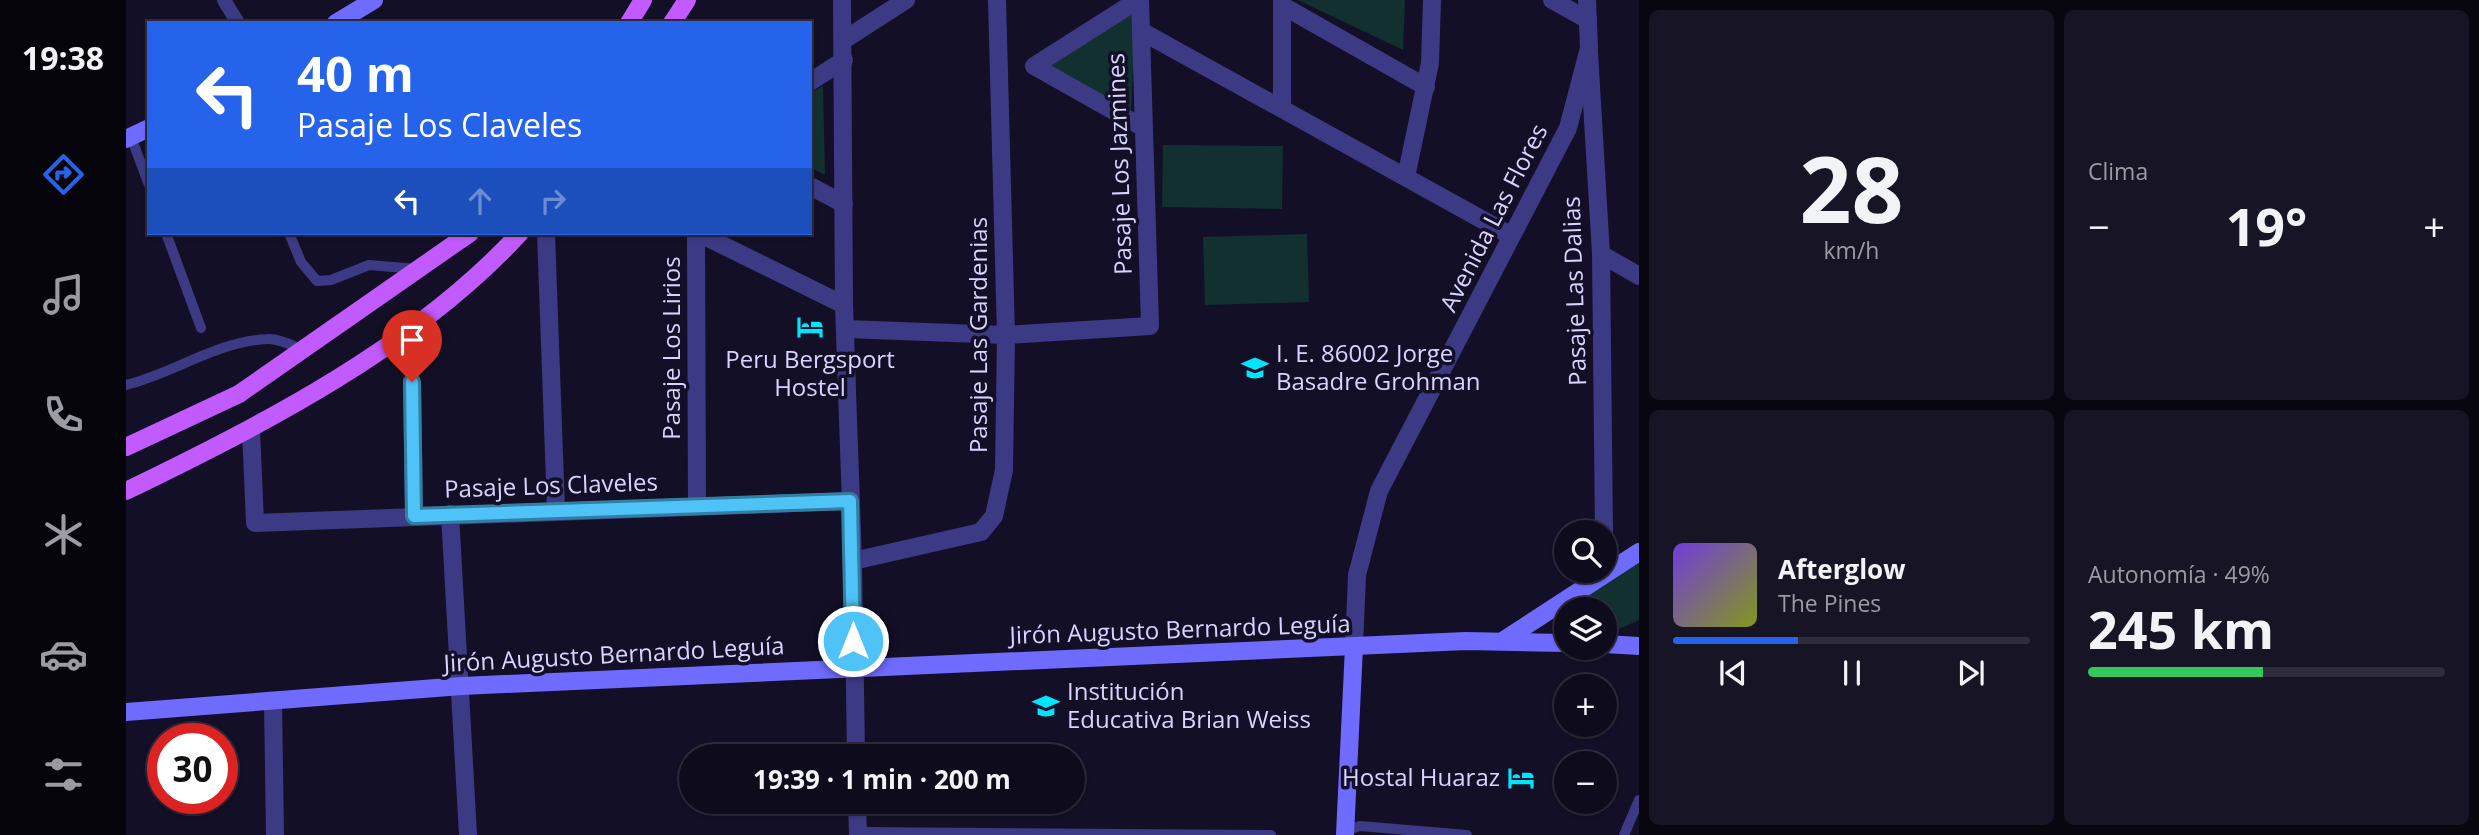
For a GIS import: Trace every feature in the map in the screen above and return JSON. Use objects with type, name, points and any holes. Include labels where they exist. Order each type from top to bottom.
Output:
[{"type":"main road","points":[[359,17],[374,0]]},
{"type":"main road","points":[[630,21],[643,0]]},
{"type":"main road","points":[[129,138],[147,129]]},
{"type":"main road","points":[[126,447],[239,394],[467,235]]},
{"type":"main road","points":[[126,491],[251,430],[410,330],[518,235]]},
{"type":"main road","points":[[1617,562],[1639,552]]},
{"type":"main road","points":[[1504,640],[1584,583]]},
{"type":"main road","name":"Jirón Augusto Bernardo Leguía","points":[[126,712],[273,703],[462,686],[1504,640],[1554,642]]},
{"type":"main road","points":[[1617,645],[1639,646]]},
{"type":"main road","points":[[1343,834],[1354,647]]},
{"type":"street","points":[[224,0],[237,21]]},
{"type":"street","points":[[842,0],[844,305],[853,561],[856,744]]},
{"type":"street","points":[[844,40],[906,0]]},
{"type":"street","name":"Pasaje Las Gardenias","points":[[853,561],[981,531],[994,516],[1004,470],[1006,335],[997,0]]},
{"type":"street","points":[[1139,0],[1034,66],[1142,127]]},
{"type":"street","name":"Pasaje Los Jazmines","points":[[1006,335],[1150,326],[1139,0]]},
{"type":"street","points":[[1406,177],[1430,63],[1432,0]]},
{"type":"street","points":[[1552,0],[1588,20]]},
{"type":"street","name":"Avenida Las Flores","points":[[1354,647],[1357,575],[1379,491],[1568,128],[1589,48],[1587,0]]},
{"type":"street","points":[[1282,3],[1282,109]]},
{"type":"street","points":[[1282,3],[1426,88]]},
{"type":"street","points":[[1141,31],[1510,235]]},
{"type":"street","name":"Pasaje Las Dalias","points":[[1589,48],[1601,254],[1604,520]]},
{"type":"street","points":[[812,81],[844,60]]},
{"type":"street","points":[[812,187],[844,204]]},
{"type":"street","points":[[545,235],[556,510]]},
{"type":"street","name":"Pasaje Los Lirios","points":[[697,235],[697,506]]},
{"type":"street","points":[[701,235],[844,305]]},
{"type":"street","points":[[1601,254],[1639,276]]},
{"type":"street","points":[[846,329],[1006,335]]},
{"type":"street","points":[[412,382],[414,516]]},
{"type":"street","name":"Pasaje Los Claveles","points":[[251,430],[255,523],[850,501]]},
{"type":"street","points":[[450,514],[462,686],[468,835]]},
{"type":"street","points":[[273,703],[275,835]]},
{"type":"street","points":[[857,814],[858,834]]},
{"type":"lane","points":[[129,138],[147,180]]},
{"type":"lane","points":[[167,235],[201,328]]},
{"type":"lane","points":[[290,235],[301,261],[317,281],[331,280],[369,265],[419,269]]},
{"type":"lane","points":[[126,385],[148,380],[212,349],[269,338],[304,350]]},
{"type":"lane","points":[[1624,835],[1639,800]]},
{"type":"lane","points":[[1343,834],[1360,826],[1467,835]]},
{"type":"lane","points":[[858,834],[1271,835]]},
{"type":"green space","points":[[1298,0],[1405,0],[1403,50]]},
{"type":"green space","points":[[1136,8],[1131,114],[1044,66]]},
{"type":"green space","points":[[823,86],[825,175],[812,168],[812,92]]},
{"type":"green space","points":[[1163,145],[1283,146],[1282,209],[1162,207]]},
{"type":"green space","points":[[1307,234],[1309,302],[1205,305],[1203,237]]},
{"type":"green space","points":[[1639,561],[1639,620],[1619,629],[1617,597],[1585,597],[1603,583],[1617,583],[1617,573]]},
{"type":"place","name":"Peru Bergsport Hostel","points":[[810,327]]},
{"type":"place","name":"I. E. 86002 Jorge Basadre Grohman","points":[[1255,368]]},
{"type":"place","name":"Institución Educativa Brian Weiss","points":[[1046,706]]},
{"type":"place","name":"Hostal Huaraz","points":[[1521,778]]},
{"type":"route","points":[[412,382],[414,516],[850,501],[853,641]]}]
